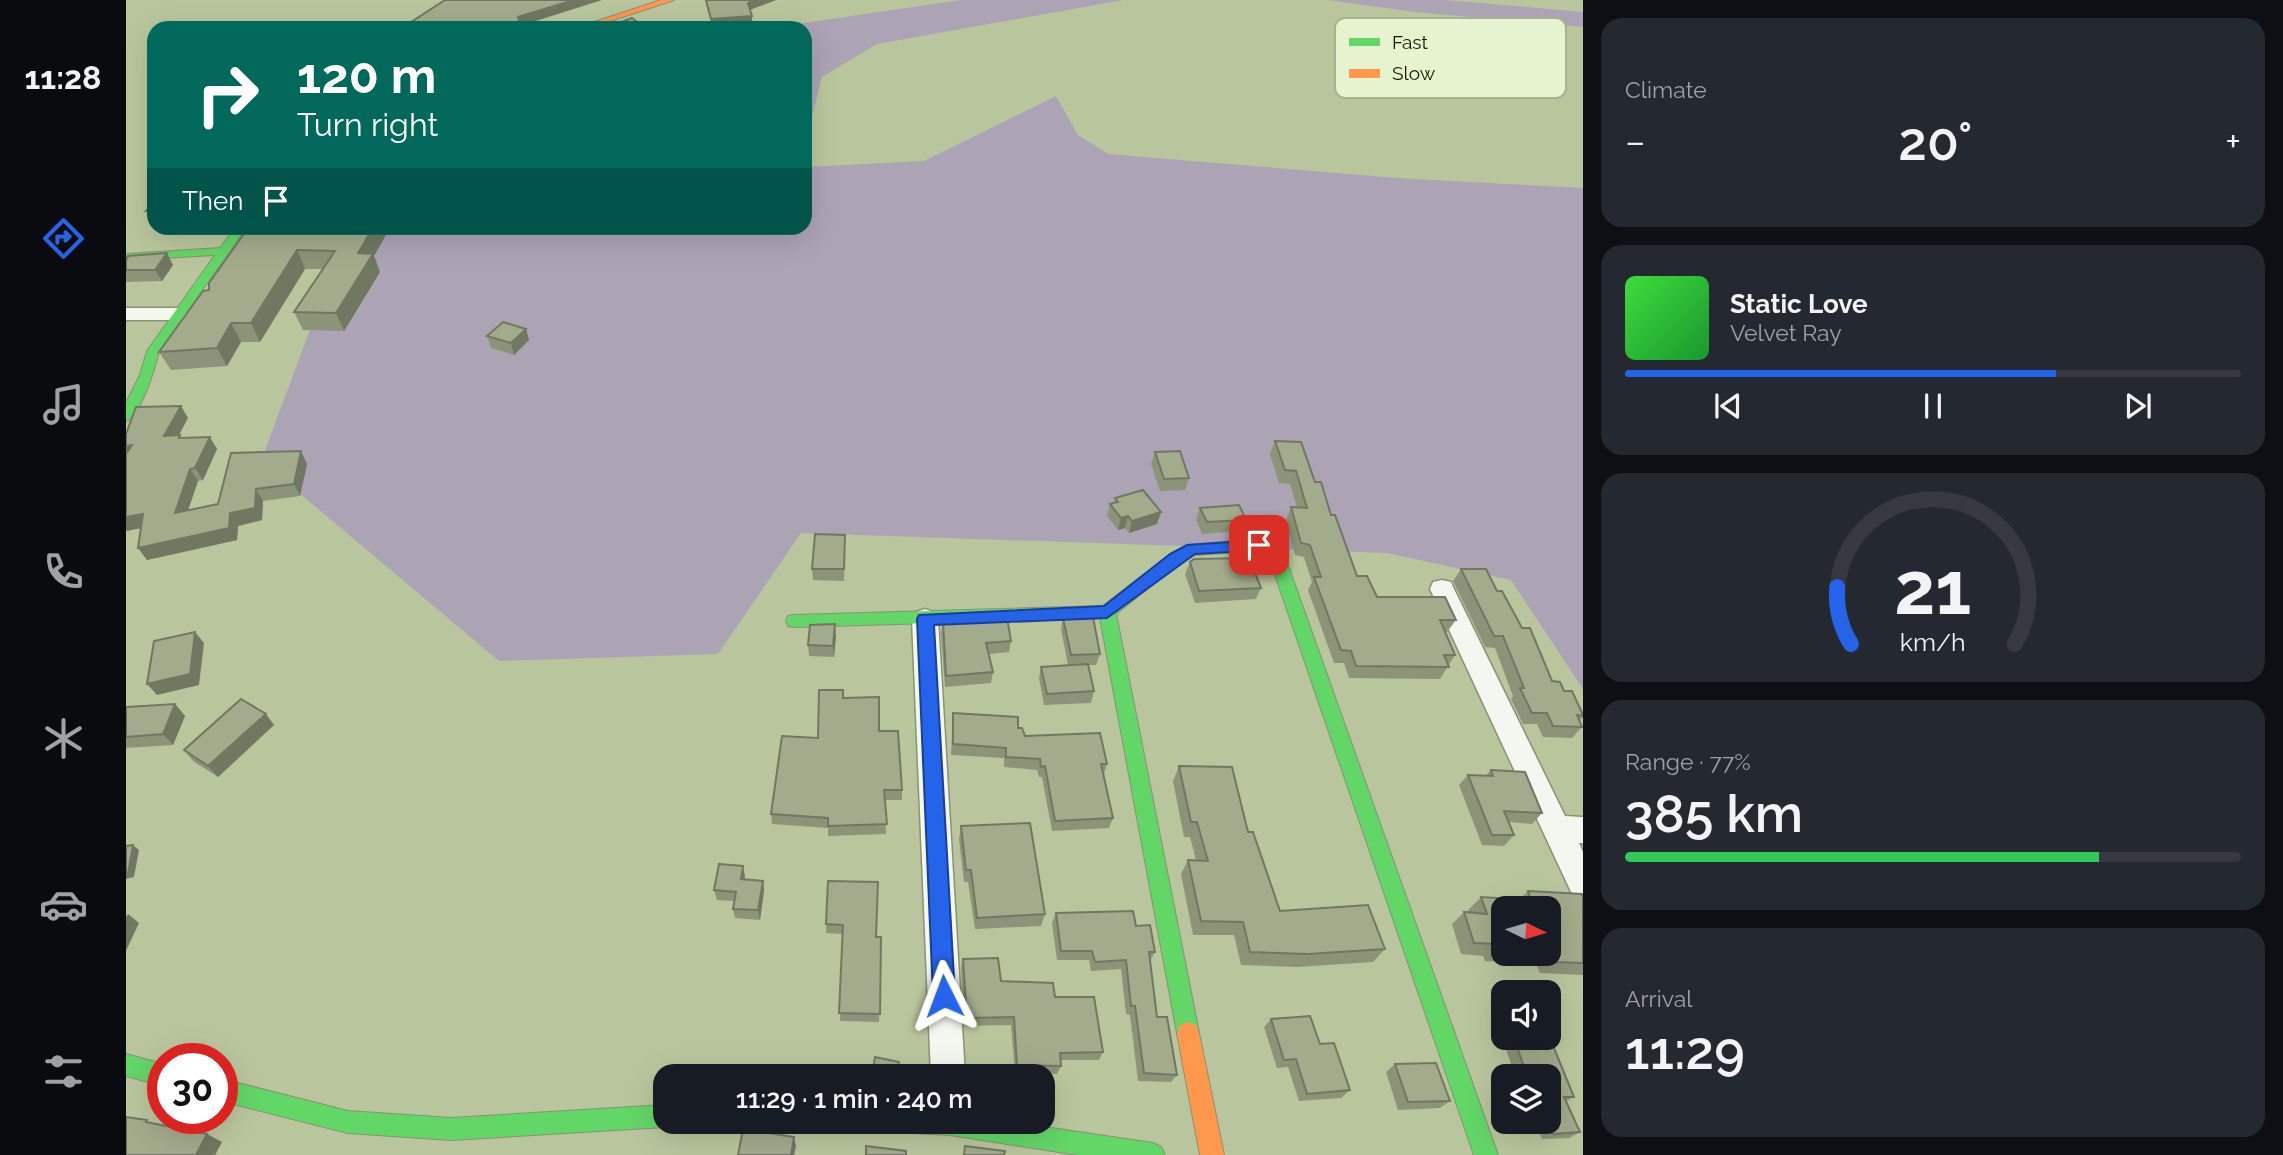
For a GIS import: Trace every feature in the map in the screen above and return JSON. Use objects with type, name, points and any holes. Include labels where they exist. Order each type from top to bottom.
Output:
[{"type":"main road","points":[[602,21],[670,0]]},
{"type":"main road","points":[[625,21],[691,0]]},
{"type":"main road","points":[[128,409],[147,375],[167,354],[231,251],[237,235]]},
{"type":"main road","points":[[147,375],[153,351],[179,314],[231,251],[248,235]]},
{"type":"main road","points":[[126,257],[174,252],[231,251]]},
{"type":"main road","points":[[794,621],[1107,612],[1175,558],[1192,549],[1259,545],[1277,557],[1486,1155]]},
{"type":"main road","points":[[1107,612],[1212,1155]]},
{"type":"main road","points":[[126,1065],[147,1071]]},
{"type":"main road","points":[[238,1094],[348,1122],[451,1129],[653,1117]]},
{"type":"main road","points":[[1020,1134],[1153,1155]]},
{"type":"street","points":[[126,314],[179,314]]},
{"type":"street","points":[[1442,589],[1570,830],[1583,884]]},
{"type":"street","points":[[925,619],[947,1064]]},
{"type":"shaded area","points":[[961,0],[1123,0],[877,44],[822,77],[812,116],[812,22]]},
{"type":"shaded area","points":[[1327,0],[1445,0],[1583,12],[1583,27],[1566,25],[1566,18],[1482,18]]},
{"type":"shaded area","points":[[1056,96],[1078,135],[1108,154],[1398,178],[1583,188],[1583,689],[1511,580],[1387,553],[801,533],[718,654],[499,661],[261,461],[345,235],[812,235],[812,167],[924,161]]},
{"type":"building","points":[[445,0],[574,0],[518,17],[519,21],[413,21]]},
{"type":"building","points":[[706,0],[755,0],[748,3],[752,16],[711,19]]},
{"type":"building","points":[[243,235],[369,235],[358,253],[373,254],[336,313],[294,312],[335,251],[297,250],[251,323],[231,323],[217,348],[159,352],[203,291],[209,290],[209,283]]},
{"type":"building","points":[[167,253],[155,270],[126,270],[128,256]]},
{"type":"building","points":[[503,322],[526,329],[511,343],[487,336]]},
{"type":"building","points":[[181,406],[164,436],[210,437],[195,468],[190,469],[175,513],[218,504],[231,453],[301,451],[294,484],[256,489],[255,508],[230,513],[229,528],[138,548],[143,514],[126,517],[126,454],[132,445],[126,446],[126,434],[136,407]]},
{"type":"building","points":[[1275,441],[1301,442],[1315,482],[1321,482],[1331,515],[1335,515],[1357,576],[1367,576],[1377,597],[1445,597],[1456,620],[1440,620],[1455,655],[1444,655],[1449,667],[1356,666],[1351,651],[1341,650],[1314,577],[1321,577],[1310,545],[1301,543],[1291,507],[1307,508],[1296,471],[1285,470]]},
{"type":"building","points":[[1180,451],[1189,478],[1164,479],[1155,452]]},
{"type":"building","points":[[1143,490],[1161,512],[1132,521],[1128,516],[1121,518],[1110,504],[1118,502],[1115,498]]},
{"type":"building","points":[[1239,505],[1246,520],[1207,522],[1200,508]]},
{"type":"building","points":[[815,534],[845,535],[844,569],[812,569]]},
{"type":"building","points":[[1249,558],[1261,588],[1199,591],[1190,562],[1194,559]]},
{"type":"building","points":[[1461,569],[1486,569],[1497,591],[1502,591],[1522,628],[1530,628],[1552,681],[1560,682],[1564,691],[1572,691],[1583,715],[1577,715],[1582,727],[1553,726],[1547,713],[1532,713],[1520,688],[1524,688],[1503,636],[1494,636]]},
{"type":"building","points":[[1093,617],[1100,654],[1071,655],[1063,618]]},
{"type":"building","points":[[1004,620],[1008,623],[1011,641],[986,643],[993,672],[946,676],[943,621]]},
{"type":"building","points":[[835,624],[833,646],[808,645],[810,625]]},
{"type":"building","points":[[195,632],[190,674],[147,684],[154,641]]},
{"type":"building","points":[[1088,664],[1094,691],[1047,694],[1041,667]]},
{"type":"building","points":[[819,690],[843,690],[843,698],[879,697],[879,731],[898,731],[902,790],[884,790],[887,824],[828,826],[828,818],[771,814],[782,736],[818,738]]},
{"type":"building","points":[[241,699],[266,714],[208,766],[184,750]]},
{"type":"building","points":[[175,704],[163,734],[126,737],[126,707]]},
{"type":"building","points":[[953,713],[1018,717],[1018,728],[1022,728],[1025,736],[1100,733],[1107,764],[1101,764],[1113,818],[1055,821],[1045,766],[1041,767],[1040,759],[1006,757],[1006,748],[953,744]]},
{"type":"building","points":[[1179,766],[1232,767],[1248,832],[1253,832],[1280,911],[1368,905],[1385,949],[1308,954],[1250,952],[1243,922],[1201,921],[1188,860],[1208,861],[1197,822],[1191,822]]},
{"type":"building","points":[[1491,770],[1525,772],[1542,813],[1504,811],[1514,835],[1492,835],[1468,775],[1493,776]]},
{"type":"building","points":[[1030,823],[1045,914],[977,918],[971,870],[966,870],[961,826]]},
{"type":"building","points":[[133,845],[128,873],[126,873],[126,846]]},
{"type":"building","points":[[719,864],[743,866],[741,879],[763,881],[758,910],[733,909],[736,892],[714,890]]},
{"type":"building","points":[[828,881],[878,882],[876,937],[881,937],[880,1014],[839,1013],[843,925],[826,924]]},
{"type":"building","points":[[1528,891],[1582,894],[1583,963],[1561,962],[1561,896],[1530,896]]},
{"type":"building","points":[[1481,897],[1491,898],[1491,944],[1474,943],[1464,912],[1487,914]]},
{"type":"building","points":[[1133,911],[1136,926],[1150,925],[1155,952],[1149,952],[1157,1017],[1167,1017],[1177,1075],[1144,1073],[1135,1006],[1131,1006],[1126,960],[1095,962],[1092,951],[1061,951],[1056,913]]},
{"type":"building","points":[[998,958],[1001,981],[1053,983],[1055,997],[1094,997],[1103,1052],[1060,1053],[1061,1066],[1017,1064],[1014,1017],[967,1018],[963,959]]},
{"type":"building","points":[[1310,1016],[1320,1044],[1334,1043],[1350,1090],[1307,1094],[1296,1059],[1284,1060],[1271,1019]]},
{"type":"building","points":[[1518,1050],[1555,1050],[1560,1064],[1523,1064]]},
{"type":"building","points":[[875,1057],[899,1062],[899,1064],[874,1064]]},
{"type":"building","points":[[1436,1063],[1450,1101],[1408,1102],[1395,1064]]},
{"type":"building","points":[[1561,1065],[1574,1097],[1564,1097],[1580,1132],[1561,1133]]},
{"type":"building","points":[[126,1117],[147,1120],[147,1134],[207,1134],[196,1155],[126,1155]]},
{"type":"building","points":[[742,1134],[794,1137],[791,1155],[738,1155]]},
{"type":"building","points":[[866,1146],[906,1151],[906,1155],[866,1155]]},
{"type":"building","points":[[965,1146],[1005,1151],[1004,1155],[964,1155]]},
{"type":"traffic: fast","points":[[126,417],[147,375],[153,351],[235,235]]},
{"type":"traffic: fast","points":[[126,257],[224,251]]},
{"type":"traffic: fast","points":[[1107,612],[1175,558],[1192,549],[1259,545],[1277,557],[1486,1155]]},
{"type":"traffic: fast","points":[[794,621],[1107,612],[1188,1033]]},
{"type":"traffic: fast","points":[[126,1065],[147,1071]]},
{"type":"traffic: fast","points":[[238,1094],[348,1122],[451,1129],[653,1117]]},
{"type":"traffic: fast","points":[[1015,1134],[1153,1155]]},
{"type":"traffic: slow","points":[[602,21],[670,0]]},
{"type":"traffic: slow","points":[[1188,1033],[1212,1155]]},
{"type":"route","points":[[944,996],[925,619],[1107,612],[1175,558],[1192,549],[1259,545]]}]
